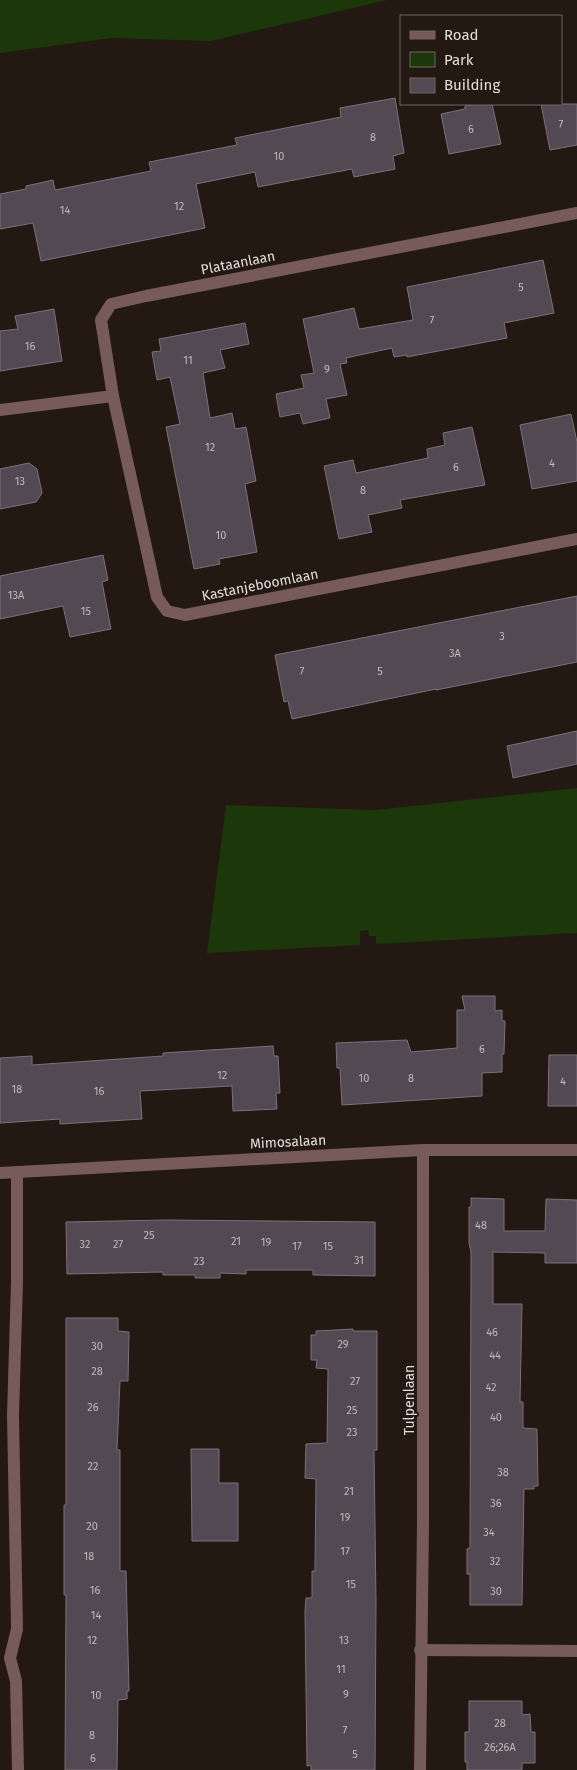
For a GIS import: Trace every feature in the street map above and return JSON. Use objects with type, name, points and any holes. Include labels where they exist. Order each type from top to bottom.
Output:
[{"type":"street","name":"Plataanlaan","points":[[113,396],[101,320],[112,304],[577,213]]},
{"type":"street","points":[[0,410],[113,396]]},
{"type":"street","name":"Kastanjeboomlaan","points":[[113,396],[157,597],[166,612],[185,615],[577,539]]},
{"type":"street","name":"Mimosalaan","points":[[0,1173],[423,1150],[577,1150]]},
{"type":"street","name":"Tulpenlaan","points":[[420,1770],[423,1504],[423,1150]]},
{"type":"street","points":[[17,1172],[17,1282],[13,1416],[17,1629],[5,1659],[16,1681],[18,1770]]},
{"type":"street","points":[[420,1650],[577,1651]]},
{"type":"green space","points":[[0,0],[387,0],[211,41],[111,38],[0,53]]},
{"type":"green space","points":[[577,788],[577,933],[376,944],[376,936],[369,936],[368,930],[360,931],[360,945],[207,953],[226,805],[376,810]]},
{"type":"building","points":[[395,98],[404,153],[393,156],[395,169],[354,177],[352,169],[258,187],[255,172],[196,184],[205,228],[41,261],[33,223],[0,229],[0,194],[26,189],[26,186],[53,180],[55,190],[151,171],[149,162],[237,145],[235,138],[341,117],[340,108]]},
{"type":"building","points":[[577,104],[577,145],[550,150],[541,105]]},
{"type":"building","points":[[492,105],[501,144],[449,154],[441,114],[465,109],[465,106]]},
{"type":"building","points":[[543,260],[554,313],[504,323],[507,338],[407,357],[407,355],[394,357],[392,348],[346,358],[347,363],[340,364],[347,395],[326,399],[330,418],[303,424],[300,413],[280,417],[276,394],[304,388],[301,375],[314,373],[303,319],[354,308],[359,329],[413,320],[407,287]]},
{"type":"building","points":[[54,309],[62,361],[0,371],[0,331],[18,329],[15,316]]},
{"type":"building","points":[[245,323],[249,344],[220,350],[225,368],[203,373],[210,418],[232,413],[235,429],[246,427],[256,481],[245,484],[257,552],[219,559],[220,564],[194,569],[166,427],[180,424],[170,377],[157,380],[152,352],[161,351],[159,339]]},
{"type":"building","points":[[571,414],[577,442],[577,481],[532,489],[520,425]]},
{"type":"building","points":[[472,427],[485,485],[400,500],[402,508],[368,515],[372,532],[339,539],[324,466],[353,460],[356,473],[428,458],[427,449],[445,445],[443,433]]},
{"type":"building","points":[[29,463],[37,469],[42,493],[36,502],[0,509],[0,469]]},
{"type":"building","points":[[103,555],[108,580],[102,582],[111,629],[70,637],[63,606],[0,619],[0,576]]},
{"type":"building","points":[[577,596],[577,662],[292,719],[288,701],[284,702],[275,655]]},
{"type":"building","points":[[577,731],[577,764],[513,778],[507,746]]},
{"type":"building","points":[[462,996],[495,996],[495,1011],[502,1010],[502,1021],[505,1021],[502,1072],[482,1073],[482,1096],[342,1105],[340,1068],[337,1068],[336,1043],[407,1040],[411,1052],[457,1048],[457,1010],[465,1010]]},
{"type":"building","points":[[273,1046],[274,1056],[278,1056],[280,1093],[276,1093],[277,1109],[233,1111],[232,1086],[140,1091],[142,1119],[60,1124],[60,1119],[0,1123],[0,1058],[32,1056],[32,1065],[163,1056],[163,1053]]},
{"type":"building","points":[[549,1055],[577,1055],[577,1106],[548,1106]]},
{"type":"building","points":[[471,1198],[504,1199],[504,1231],[545,1231],[546,1199],[577,1200],[577,1263],[545,1263],[545,1253],[493,1252],[493,1304],[522,1304],[520,1402],[523,1402],[523,1428],[537,1429],[538,1486],[534,1486],[534,1489],[524,1489],[522,1605],[470,1605],[470,1574],[467,1574],[467,1549],[470,1548],[471,1252],[469,1243],[469,1207],[471,1207]]},
{"type":"building","points":[[165,1220],[375,1222],[375,1276],[313,1275],[313,1270],[246,1270],[246,1274],[220,1273],[220,1278],[195,1278],[195,1275],[163,1275],[163,1272],[67,1274],[66,1222]]},
{"type":"building","points":[[66,1318],[118,1318],[118,1331],[129,1332],[128,1381],[120,1381],[117,1450],[120,1450],[120,1571],[126,1571],[129,1691],[127,1691],[127,1699],[118,1700],[117,1770],[65,1770],[66,1595],[64,1595],[64,1505],[66,1505]]},
{"type":"building","points":[[353,1329],[353,1331],[377,1331],[377,1450],[374,1450],[376,1602],[375,1770],[311,1770],[311,1765],[307,1766],[305,1612],[306,1598],[312,1598],[312,1571],[315,1571],[316,1479],[305,1478],[306,1444],[327,1443],[328,1369],[316,1368],[317,1360],[311,1360],[311,1335],[316,1335],[316,1331]]},
{"type":"building","points":[[191,1449],[219,1449],[219,1483],[238,1483],[238,1541],[192,1541]]},
{"type":"building","points":[[469,1701],[522,1701],[522,1715],[530,1714],[531,1732],[535,1732],[535,1763],[522,1763],[522,1770],[467,1770],[467,1762],[465,1762],[465,1732],[469,1732]]}]
